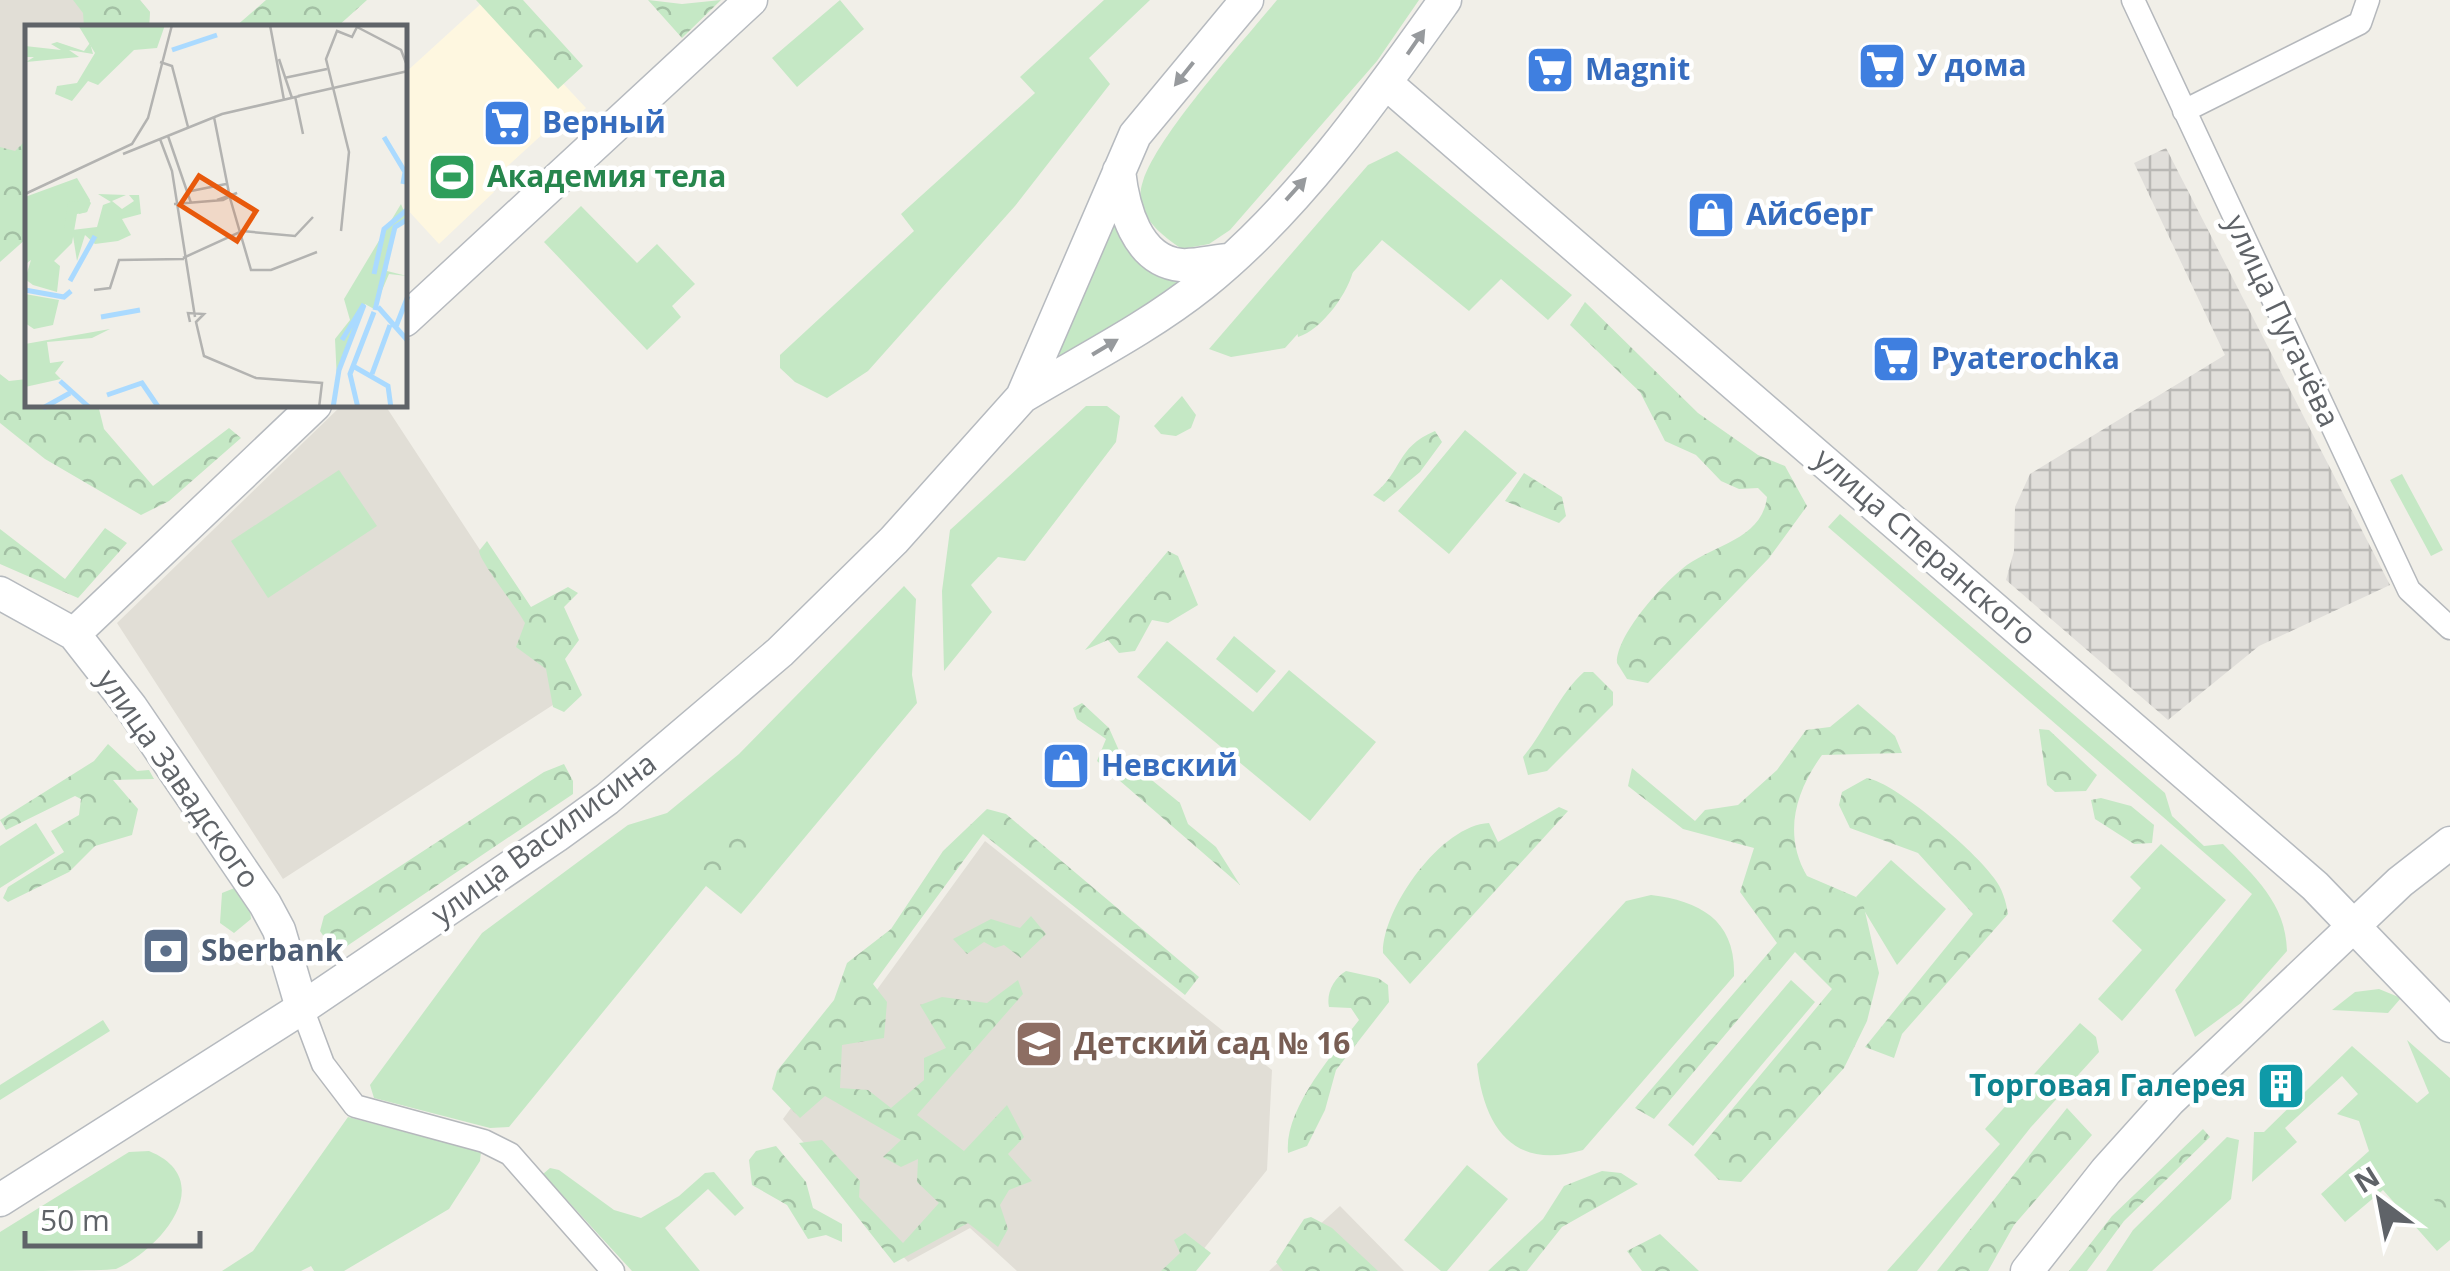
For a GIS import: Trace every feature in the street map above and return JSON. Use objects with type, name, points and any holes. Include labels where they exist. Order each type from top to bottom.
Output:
[{"type":"street","points":[[408,317],[751,0]]},
{"type":"street","name":"улица Василисина","points":[[1022,397],[1135,135],[1247,0]]},
{"type":"street","name":"улица Василисина","points":[[0,1200],[302,1008],[607,799],[737,689],[894,540],[1022,397],[1171,307],[1229,260],[1322,161],[1386,83],[1446,0]]},
{"type":"street","name":"улица Пугачёва","points":[[2133,0],[2409,590],[2450,628]]},
{"type":"street","points":[[2184,111],[2360,23],[2368,0]]},
{"type":"street","name":"улица Сперанского","points":[[1386,83],[2315,886],[2351,928],[2450,1026]]},
{"type":"street","points":[[1119,168],[1124,214],[1154,252],[1178,265],[1229,260]]},
{"type":"street","points":[[74,634],[312,408]]},
{"type":"street","name":"улица Завадского","points":[[0,592],[74,634],[142,722],[280,930],[302,1008]]},
{"type":"street","points":[[2028,1271],[2096,1184],[2169,1101],[2400,882],[2450,843]]},
{"type":"street","points":[[302,1008],[323,1064],[355,1106],[484,1140],[510,1154],[613,1271]]},
{"type":"shaded area","points":[[0,0],[140,0],[150,12],[149,25],[25,25],[25,223],[0,245]]},
{"type":"shaded area","points":[[485,0],[586,108],[554,138],[546,131],[488,184],[494,192],[439,244],[408,210],[408,70]]},
{"type":"shaded area","points":[[2166,148],[2390,585],[2259,646],[2168,720],[2006,580],[2014,551],[2015,507],[2030,474],[2225,355],[2134,163]]},
{"type":"shaded area","points":[[339,408],[387,408],[573,692],[283,879],[117,623]]},
{"type":"shaded area","name":"Детский сад № 16","points":[[985,841],[1272,1070],[1267,1170],[1202,1251],[1176,1271],[1017,1271],[970,1228],[908,1262],[783,1119]]},
{"type":"shaded area","points":[[1340,1206],[1404,1271],[1269,1271]]},
{"type":"green space","points":[[73,0],[140,0],[150,12],[149,25],[84,25],[83,13]]},
{"type":"green space","points":[[266,0],[367,0],[339,25],[237,25]]},
{"type":"green space","points":[[476,0],[523,0],[583,66],[558,89]]},
{"type":"green space","points":[[648,0],[682,4],[721,0],[682,38]]},
{"type":"green space","points":[[840,0],[864,29],[797,87],[772,58]]},
{"type":"green space","points":[[1104,0],[1150,0],[1089,58],[1110,84],[1015,206],[868,371],[827,398],[795,382],[780,368],[780,355],[914,231],[901,214],[1035,93],[1020,77]]},
{"type":"green space","points":[[1277,0],[1419,0],[1377,61],[1230,230],[1209,244],[1182,249],[1157,229],[1144,212],[1143,181],[1183,114]]},
{"type":"green space","points":[[25,141],[25,240],[0,262],[0,147],[15,151]]},
{"type":"green space","points":[[1397,151],[1572,295],[1548,320],[1501,279],[1469,311],[1382,240],[1285,348],[1231,357],[1209,349],[1368,165]]},
{"type":"green space","points":[[581,206],[637,263],[657,244],[695,284],[672,306],[681,317],[647,350],[544,242]]},
{"type":"green space","points":[[1112,221],[1133,251],[1180,280],[1154,303],[1061,357],[1055,347]]},
{"type":"green space","points":[[1348,266],[1354,267],[1351,277],[1334,308],[1298,337],[1296,324]]},
{"type":"green space","points":[[1585,302],[1698,413],[1758,455],[1785,466],[1807,506],[1769,558],[1648,683],[1627,679],[1617,663],[1631,626],[1682,569],[1756,523],[1767,497],[1758,488],[1739,489],[1721,481],[1696,455],[1665,441],[1640,392],[1570,325]]},
{"type":"green space","points":[[0,374],[9,381],[25,379],[25,408],[99,408],[104,429],[153,486],[229,428],[241,438],[169,501],[141,515],[45,459],[0,423]]},
{"type":"green space","points":[[1182,396],[1196,415],[1191,428],[1176,436],[1161,434],[1154,426]]},
{"type":"green space","points":[[1086,406],[1107,406],[1120,416],[1116,442],[1025,561],[998,557],[971,585],[992,612],[944,671],[942,591],[950,530]]},
{"type":"green space","points":[[1465,430],[1517,473],[1449,554],[1398,511]]},
{"type":"green space","points":[[1435,431],[1442,442],[1420,472],[1384,502],[1373,495],[1406,452]]},
{"type":"green space","points":[[339,470],[377,526],[268,598],[231,541]]},
{"type":"green space","points":[[1524,473],[1562,497],[1566,516],[1559,523],[1505,501]]},
{"type":"green space","points":[[2402,474],[2443,550],[2431,556],[2390,480]]},
{"type":"green space","points":[[1840,514],[2165,793],[2172,816],[2204,846],[2223,844],[2257,879],[2281,919],[2287,951],[2241,1003],[2195,1037],[2175,990],[2252,894],[1828,527]]},
{"type":"green space","points":[[105,528],[127,543],[78,598],[0,564],[0,529],[65,579]]},
{"type":"green space","points":[[487,541],[531,607],[568,587],[578,593],[564,607],[579,640],[565,659],[582,695],[564,712],[553,707],[546,669],[516,647],[525,623],[481,557],[479,551]]},
{"type":"green space","points":[[1168,551],[1178,556],[1198,605],[1168,623],[1152,620],[1135,651],[1119,653],[1108,640],[1085,650]]},
{"type":"green space","points":[[904,586],[916,599],[912,675],[917,703],[741,914],[706,886],[509,1127],[490,1128],[374,1098],[370,1085],[482,933],[628,825],[667,813],[739,754]]},
{"type":"green space","points":[[1234,636],[1276,671],[1257,693],[1216,659]]},
{"type":"green space","points":[[1167,641],[1253,712],[1289,670],[1376,742],[1310,821],[1137,677]]},
{"type":"green space","points":[[1584,672],[1593,672],[1613,692],[1613,705],[1547,771],[1528,775],[1523,757]]},
{"type":"green space","points":[[1082,703],[1109,728],[1121,755],[1180,803],[1188,824],[1216,847],[1240,885],[1097,761],[1106,739],[1077,719],[1073,708]]},
{"type":"green space","points":[[1858,704],[1895,736],[1902,753],[1822,755],[1799,799],[1794,829],[1795,845],[1807,876],[1856,897],[1864,907],[1879,973],[1867,1021],[1844,1068],[1741,1182],[1719,1180],[1694,1155],[1832,989],[1795,952],[1654,1119],[1635,1108],[1777,943],[1740,892],[1754,848],[1683,829],[1628,786],[1632,768],[1695,821],[1705,810],[1738,805],[1777,770],[1806,730],[1830,727]]},
{"type":"green space","points":[[2039,729],[2049,730],[2097,775],[2086,791],[2055,792],[2047,785]]},
{"type":"green space","points":[[108,744],[137,771],[149,770],[154,779],[113,780],[138,809],[132,835],[95,846],[69,872],[8,902],[3,898],[8,887],[64,852],[51,831],[79,815],[81,799],[75,796],[6,830],[0,820],[94,761]]},
{"type":"green space","points":[[564,764],[573,781],[573,794],[344,948],[331,947],[320,931],[324,916],[544,772]]},
{"type":"green space","points":[[1867,778],[1897,792],[1971,852],[1997,882],[2008,914],[1902,1034],[1894,1058],[1865,1047],[1973,914],[1918,853],[1850,828],[1839,805],[1842,792]]},
{"type":"green space","points":[[2101,798],[2131,806],[2154,825],[2152,843],[2134,844],[2095,819],[2091,800]]},
{"type":"green space","points":[[1559,807],[1568,811],[1410,984],[1383,953],[1392,914],[1418,872],[1434,853],[1471,827],[1489,823],[1498,842]]},
{"type":"green space","points":[[987,809],[1006,814],[1199,977],[1185,995],[983,834],[873,984],[887,1002],[884,1038],[842,1045],[840,1088],[868,1090],[891,1108],[924,1080],[924,1058],[946,1048],[920,1005],[942,997],[987,1003],[1018,980],[1023,994],[917,1115],[964,1151],[1007,1105],[1024,1137],[1008,1154],[1032,1181],[1009,1190],[1000,1205],[1008,1229],[998,1247],[968,1223],[894,1263],[799,1143],[822,1140],[860,1181],[859,1197],[903,1243],[939,1203],[917,1182],[918,1159],[901,1167],[883,1157],[901,1140],[825,1096],[800,1118],[772,1089],[777,1071],[834,1000],[847,963],[891,929],[943,851]]},
{"type":"green space","points":[[36,823],[55,853],[0,888],[0,846]]},
{"type":"green space","points":[[750,829],[757,835],[728,869],[725,886],[699,878],[696,868],[711,848]]},
{"type":"green space","points":[[2161,844],[2226,900],[2122,1021],[2098,999],[2142,950],[2112,921],[2141,888],[2130,877]]},
{"type":"green space","points":[[1891,860],[1946,909],[1897,965],[1856,897]]},
{"type":"green space","points":[[237,887],[249,900],[251,919],[234,933],[220,923],[222,893]]},
{"type":"green space","points":[[1651,895],[1685,902],[1712,917],[1729,941],[1734,976],[1583,1150],[1559,1155],[1521,1149],[1495,1124],[1477,1064],[1626,901]]},
{"type":"green space","points":[[1031,916],[1046,934],[1021,958],[1004,945],[995,948],[984,942],[967,954],[953,939],[991,919],[1020,928]]},
{"type":"green space","points":[[1346,971],[1378,978],[1388,985],[1389,1002],[1336,1070],[1325,1110],[1307,1146],[1288,1153],[1289,1136],[1302,1101],[1359,1020],[1351,1008],[1329,1007],[1332,986]]},
{"type":"green space","points":[[1791,980],[1815,1002],[1693,1146],[1668,1125]]},
{"type":"green space","points":[[2379,989],[2401,998],[2388,1013],[2332,1010],[2355,992]]},
{"type":"green space","points":[[103,1020],[110,1031],[0,1100],[0,1085]]},
{"type":"green space","points":[[2080,1023],[2096,1037],[2099,1052],[2031,1127],[1917,1271],[1887,1271],[2000,1144],[1985,1129]]},
{"type":"green space","points":[[2407,1040],[2450,1078],[2450,1240],[2437,1251],[2383,1190],[2345,1222],[2321,1194],[2369,1151],[2359,1121],[2337,1114],[2358,1094],[2342,1076],[2285,1128],[2297,1142],[2252,1182],[2254,1132],[2264,1132],[2352,1046],[2417,1103],[2429,1093]]},
{"type":"green space","points":[[2067,1108],[2092,1135],[2014,1225],[1988,1271],[1937,1271]]},
{"type":"green space","points":[[348,1117],[481,1152],[480,1161],[449,1209],[344,1271],[314,1271],[311,1266],[301,1271],[222,1271],[253,1251]]},
{"type":"green space","points":[[2203,1129],[2210,1137],[2124,1221],[2087,1271],[2069,1271],[2112,1216]]},
{"type":"green space","points":[[2227,1137],[2239,1140],[2231,1199],[2152,1271],[2106,1271],[2133,1230]]},
{"type":"green space","points":[[776,1146],[806,1182],[813,1208],[842,1224],[842,1242],[826,1235],[808,1239],[787,1205],[752,1185],[749,1160],[756,1151]]},
{"type":"green space","points":[[149,1151],[170,1164],[180,1179],[181,1196],[176,1213],[150,1246],[116,1269],[0,1271],[0,1232],[129,1152]]},
{"type":"green space","points":[[1467,1165],[1508,1199],[1447,1271],[1441,1271],[1404,1240]]},
{"type":"green space","points":[[550,1168],[559,1170],[614,1210],[641,1218],[679,1196],[705,1173],[714,1172],[744,1208],[735,1216],[708,1189],[665,1228],[700,1271],[632,1271],[543,1174]]},
{"type":"green space","points":[[1602,1171],[1621,1173],[1638,1184],[1562,1227],[1527,1271],[1488,1271],[1543,1219],[1564,1186]]},
{"type":"green space","points":[[2427,1173],[2450,1175],[2450,1212],[2434,1200],[2422,1180]]},
{"type":"green space","points":[[1311,1217],[1332,1228],[1378,1271],[1283,1271],[1276,1262],[1304,1219]]},
{"type":"green space","points":[[1185,1233],[1211,1253],[1196,1271],[1161,1271],[1180,1253],[1174,1240]]},
{"type":"green space","points":[[1660,1234],[1699,1271],[1642,1271],[1627,1251]]},
{"type":"place","name":"У дома","points":[[1882,66]]},
{"type":"place","name":"Magnit","points":[[1550,70]]},
{"type":"place","name":"Верный","points":[[507,123]]},
{"type":"place","name":"Академия тела","points":[[452,177]]},
{"type":"place","name":"Айсберг","points":[[1711,215]]},
{"type":"place","name":"Pyaterochka","points":[[1896,359]]},
{"type":"place","name":"Невский","points":[[1066,766]]},
{"type":"place","name":"Sberbank","points":[[166,951]]},
{"type":"place","name":"Детский сад № 16","points":[[1039,1044]]},
{"type":"place","name":"Торговая Галерея","points":[[2281,1086]]}]
